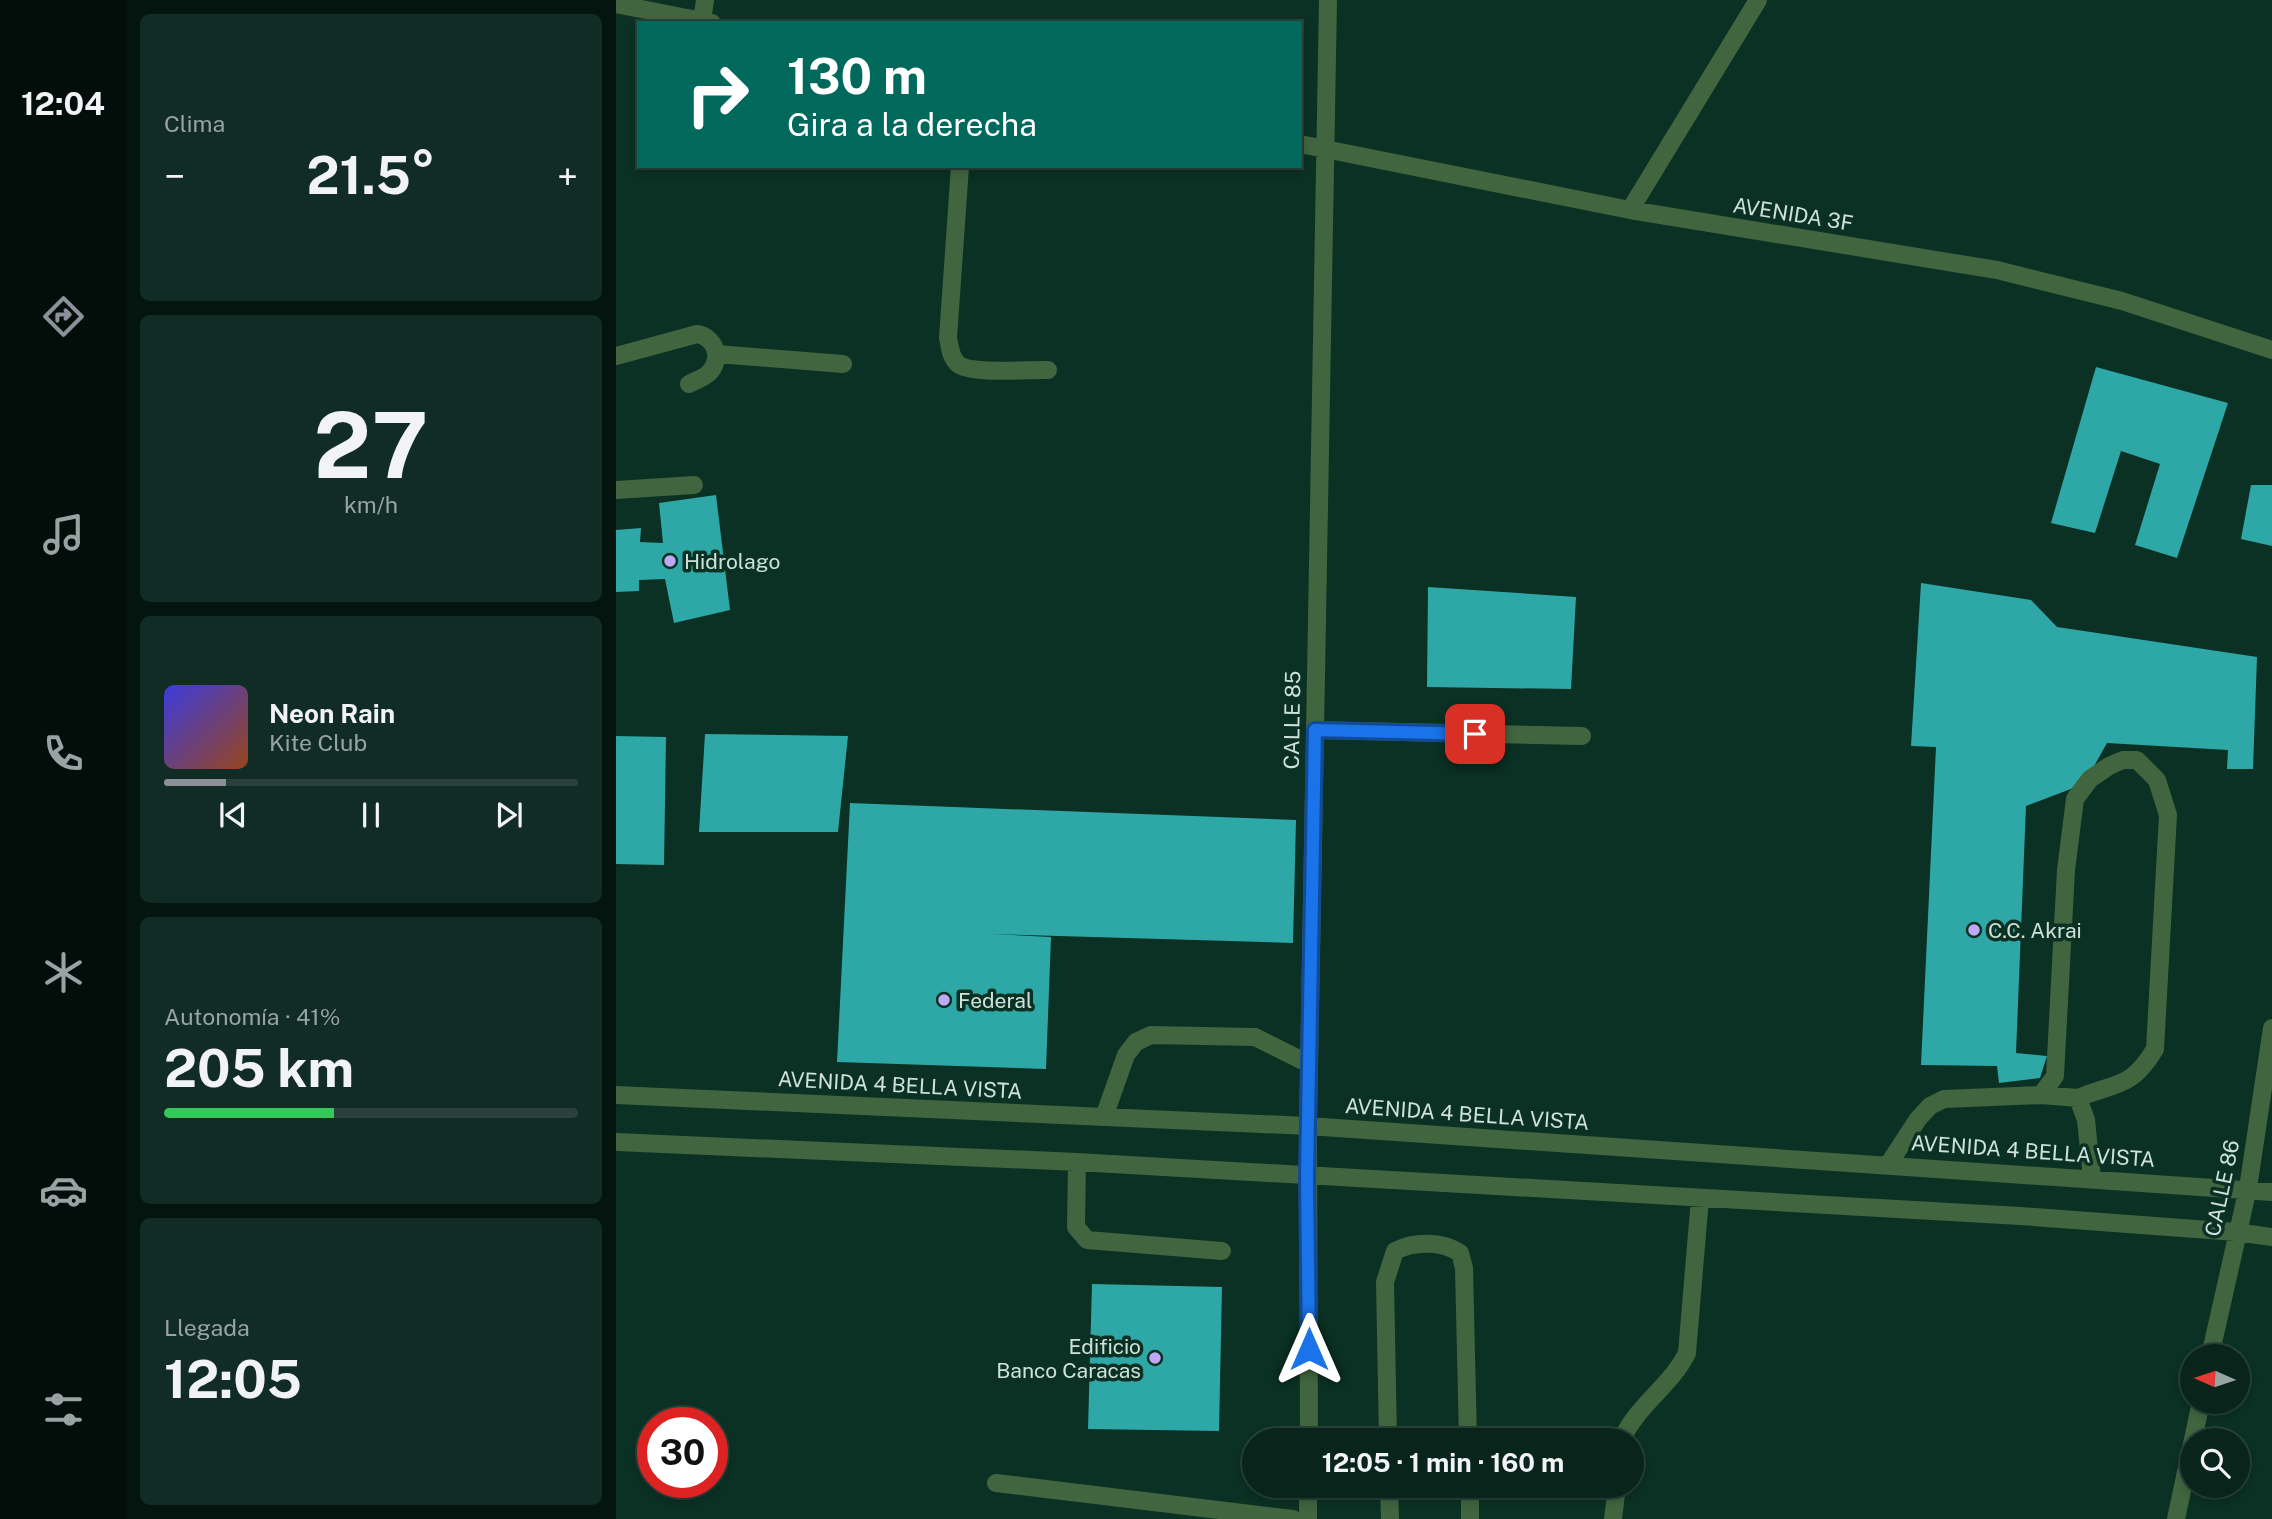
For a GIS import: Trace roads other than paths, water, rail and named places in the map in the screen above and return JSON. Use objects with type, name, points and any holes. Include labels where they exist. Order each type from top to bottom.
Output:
[{"type":"street","points":[[705,0],[707,21]]},
{"type":"street","name":"CALLE 85","points":[[1309,1428],[1307,1177],[1328,0]]},
{"type":"street","points":[[1630,210],[1758,0]]},
{"type":"street","points":[[616,4],[702,21]]},
{"type":"street","name":"AVENIDA 3F","points":[[1302,144],[1630,210],[1997,270],[2122,301],[2272,350]]},
{"type":"street","points":[[960,168],[948,338],[951,354],[959,365],[972,369],[1048,369]]},
{"type":"street","points":[[616,356],[697,334],[706,335],[714,343],[717,354],[707,375],[689,384]]},
{"type":"street","points":[[717,354],[843,364]]},
{"type":"street","points":[[616,490],[694,485]]},
{"type":"street","points":[[1315,730],[1582,736]]},
{"type":"street","points":[[1888,1165],[1918,1119],[1930,1106],[1944,1099],[2041,1095],[2078,1098],[2131,1080],[2144,1068],[2155,1049],[2168,815],[2157,780],[2137,760],[2123,760],[2109,766],[2090,779],[2075,799],[2066,870],[2057,1065],[2054,1076],[2041,1095]]},
{"type":"street","name":"CALLE 86","points":[[2212,1344],[2236,1231],[2248,1188],[2272,1028]]},
{"type":"street","points":[[1104,1117],[1126,1055],[1136,1042],[1151,1035],[1255,1037],[1309,1064]]},
{"type":"street","name":"AVENIDA 4 BELLA VISTA","points":[[616,1095],[1308,1126],[2248,1188],[2272,1192]]},
{"type":"street","points":[[2078,1098],[2085,1120],[2092,1178]]},
{"type":"street","points":[[616,1142],[1077,1162],[2020,1216],[2236,1231],[2272,1237]]},
{"type":"street","points":[[1077,1162],[1076,1227],[1087,1240],[1222,1251]]},
{"type":"street","points":[[1628,1428],[1681,1366],[1687,1353],[1700,1198]]},
{"type":"street","points":[[1388,1428],[1385,1282],[1395,1251],[1407,1245],[1448,1245],[1460,1253],[1464,1268],[1468,1428]]},
{"type":"street","points":[[2176,1519],[2198,1414]]},
{"type":"street","points":[[996,1482],[1293,1519]]},
{"type":"street","points":[[1308,1498],[1308,1519]]},
{"type":"street","points":[[1389,1498],[1390,1519]]},
{"type":"street","points":[[1470,1498],[1470,1519]]},
{"type":"street","points":[[1614,1519],[1616,1498]]},
{"type":"place","name":"Hidrolago","points":[[670,561]]},
{"type":"place","name":"C.C. Akrai","points":[[1974,930]]},
{"type":"place","name":"Federal","points":[[944,1000]]},
{"type":"place","name":"Edificio Banco Caracas","points":[[1155,1358]]}]
